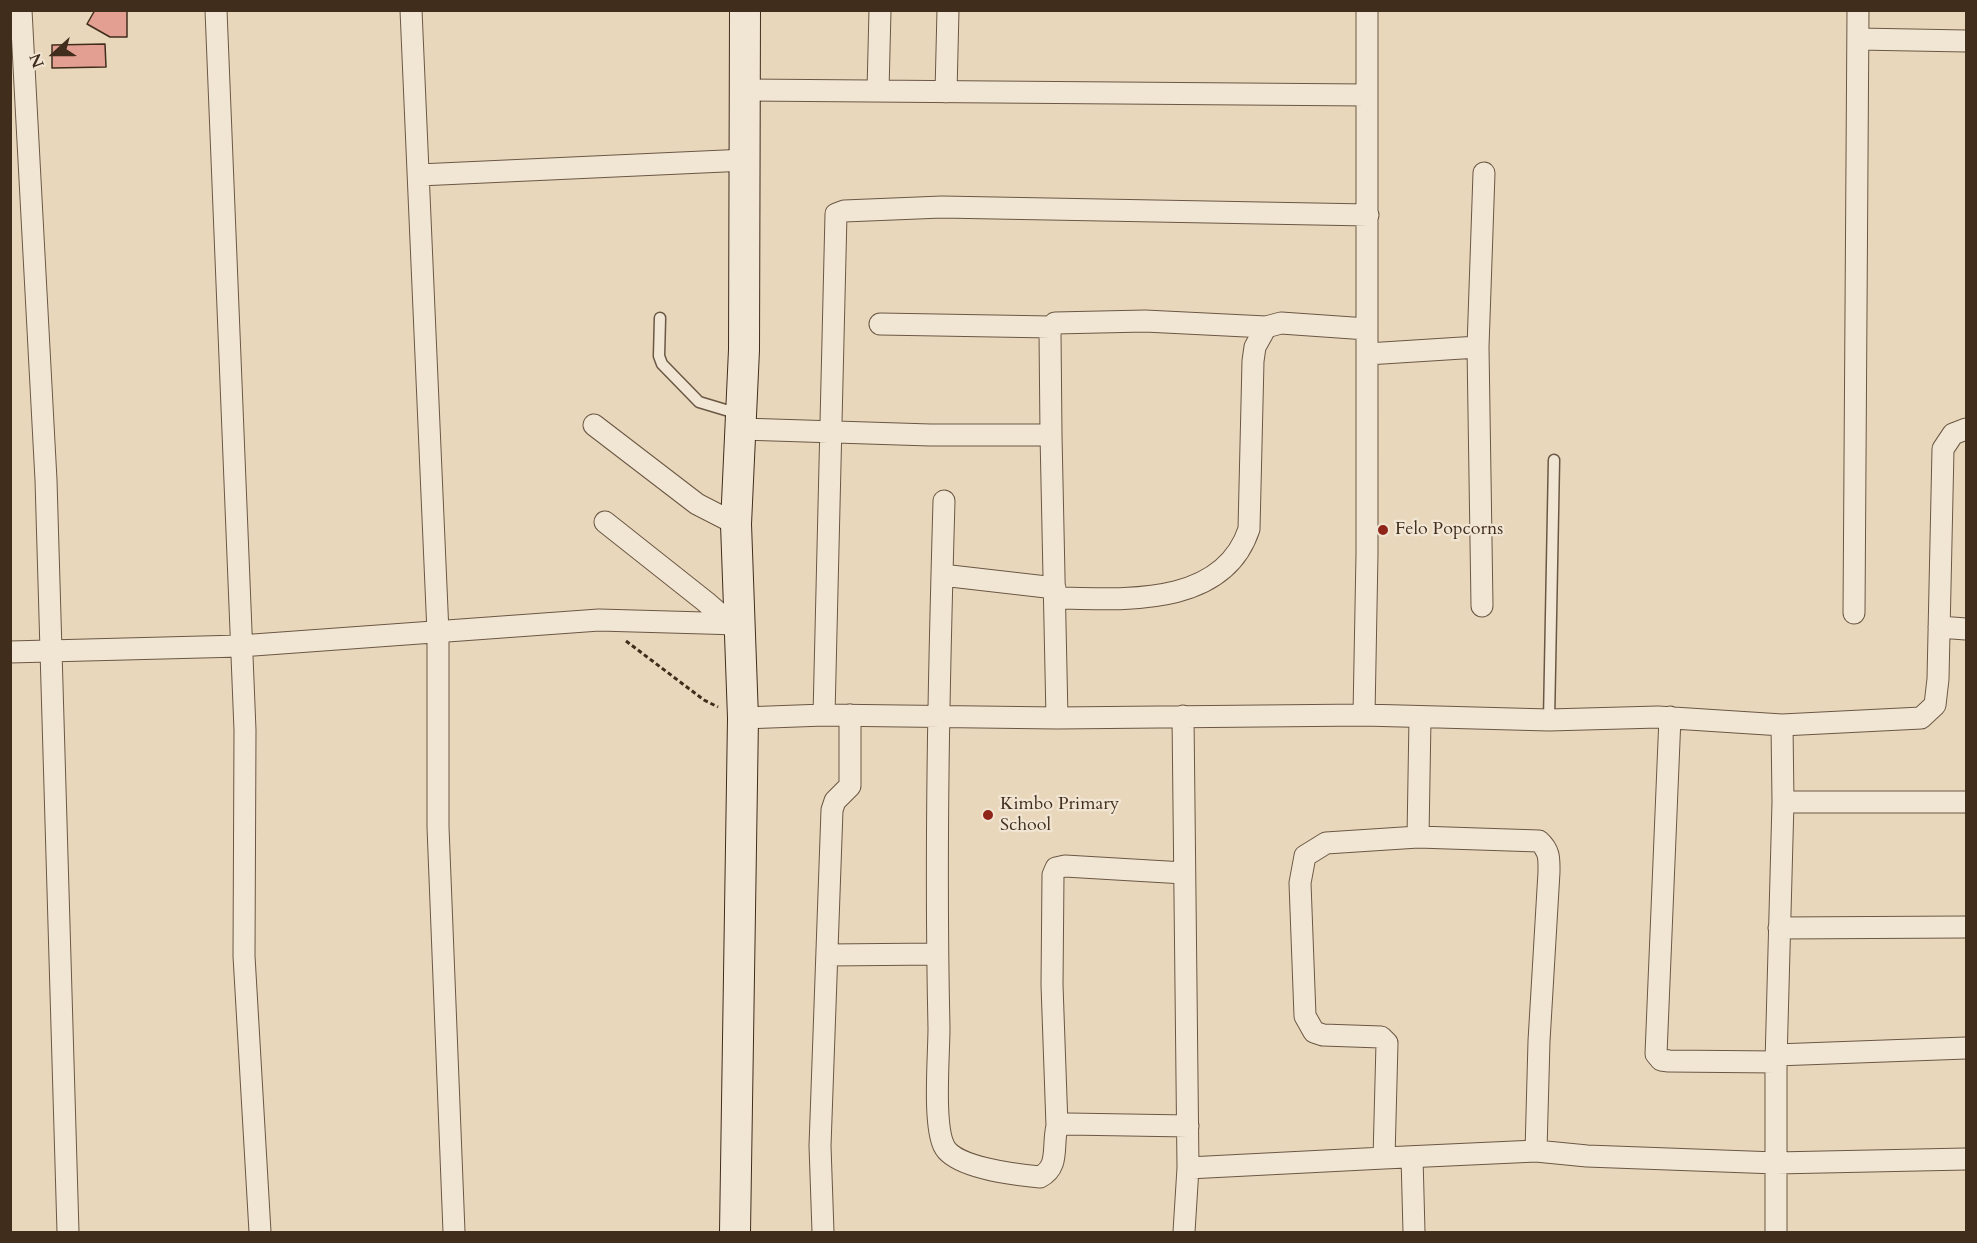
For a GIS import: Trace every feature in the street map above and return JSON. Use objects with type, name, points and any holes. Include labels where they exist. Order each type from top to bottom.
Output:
[{"type":"street","points":[[21,10],[46,480],[68,1233]]},
{"type":"street","points":[[216,10],[245,730],[244,956],[260,1233]]},
{"type":"street","points":[[411,10],[420,175],[438,633],[438,827],[454,1233]]},
{"type":"street","points":[[735,1233],[742,718],[733,624],[742,422],[746,10]]},
{"type":"street","points":[[878,91],[880,10]]},
{"type":"street","points":[[946,92],[948,10]]},
{"type":"street","points":[[1364,715],[1368,215],[1366,10]]},
{"type":"street","points":[[1854,613],[1858,10]]},
{"type":"street","points":[[1858,39],[1966,41]]},
{"type":"street","points":[[746,90],[1366,95]]},
{"type":"street","points":[[420,175],[746,160]]},
{"type":"street","points":[[1482,606],[1478,347],[1484,173]]},
{"type":"street","points":[[824,715],[834,217],[839,211],[942,207],[1368,215]]},
{"type":"street","points":[[880,324],[1051,327],[1055,323],[1145,321],[1266,327],[1281,323],[1367,328]]},
{"type":"street","points":[[1051,327],[1057,718]]},
{"type":"street","points":[[942,575],[1055,593],[1150,597],[1174,593],[1215,576],[1242,549],[1249,529],[1253,361],[1255,347],[1266,327]]},
{"type":"street","points":[[1367,354],[1478,347]]},
{"type":"street","points":[[742,422],[829,431],[930,435],[1051,435]]},
{"type":"street","points":[[594,425],[697,504],[736,524]]},
{"type":"street","points":[[742,718],[824,715],[1057,718],[1364,715],[1549,720],[1670,717],[1782,725],[1921,718],[1935,705],[1943,449],[1953,434],[1966,429]]},
{"type":"street","points":[[944,501],[938,716],[937,954],[939,1109],[944,1147],[952,1156],[966,1163],[1040,1177],[1050,1172],[1053,1164],[1057,1126],[1052,985],[1053,875],[1056,868],[1065,866],[1184,873]]},
{"type":"street","points":[[605,522],[733,624]]},
{"type":"street","points":[[10,652],[240,646],[599,620],[733,624]]},
{"type":"street","points":[[1939,627],[1966,629]]},
{"type":"street","points":[[823,1233],[820,1146],[832,810],[835,801],[850,786],[850,715]]},
{"type":"street","points":[[1183,716],[1188,1126],[1184,1233]]},
{"type":"street","points":[[1670,717],[1656,1053],[1661,1060],[1776,1059],[1966,1048]]},
{"type":"street","points":[[1418,837],[1420,718]]},
{"type":"street","points":[[1776,1233],[1776,1059],[1783,802],[1782,725]]},
{"type":"street","points":[[1783,802],[1966,802]]},
{"type":"street","points":[[1384,1158],[1387,1043],[1381,1037],[1323,1035],[1310,1028],[1305,1016],[1300,883],[1305,856],[1326,843],[1418,837],[1539,841],[1546,848],[1549,856],[1539,1041],[1536,1151]]},
{"type":"street","points":[[1779,928],[1966,927]]},
{"type":"street","points":[[828,955],[937,954]]},
{"type":"street","points":[[1057,1126],[1068,1124],[1188,1126]]},
{"type":"street","points":[[1188,1168],[1536,1151],[1587,1156],[1776,1163],[1966,1159]]},
{"type":"street","points":[[1412,1157],[1414,1233]]},
{"type":"lane","points":[[660,318],[659,356],[662,364],[699,402],[742,422]]},
{"type":"lane","points":[[1549,720],[1554,460]]},
{"type":"path","points":[[599,620],[704,700],[742,718]]},
{"type":"building","points":[[95,10],[127,10],[127,37],[110,37],[87,24]]},
{"type":"building","points":[[105,44],[106,67],[52,68],[52,45]]},
{"type":"place","name":"Felo Popcorns","points":[[1383,530]]},
{"type":"place","name":"Kimbo Primary School","points":[[988,815]]}]
